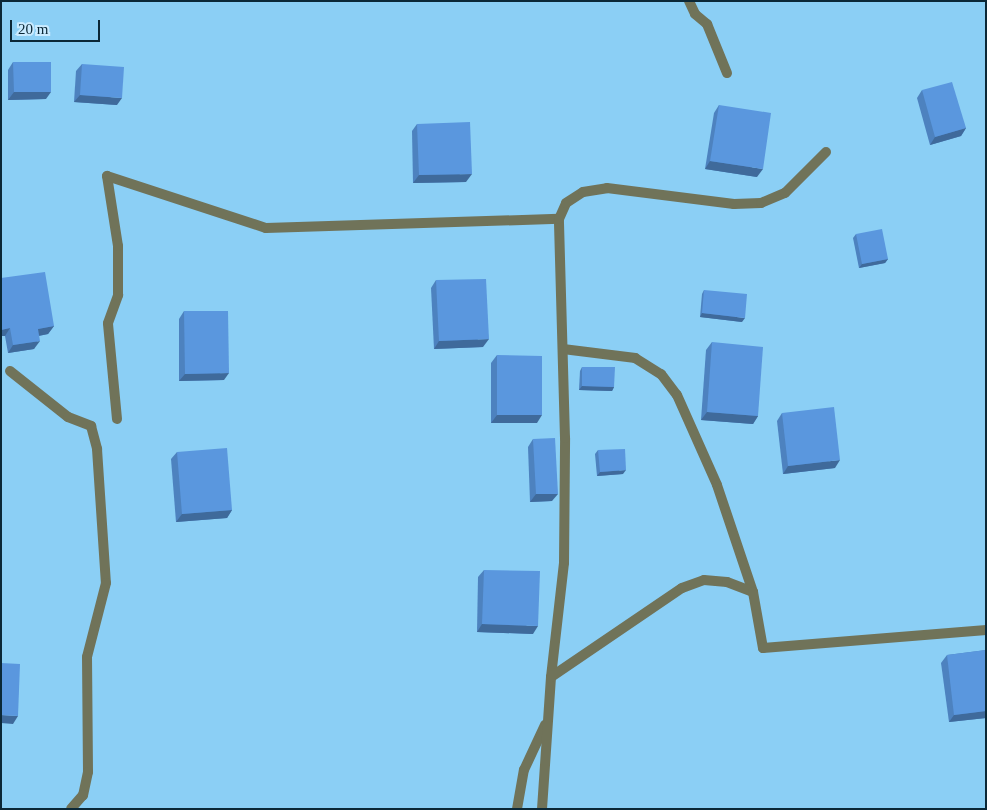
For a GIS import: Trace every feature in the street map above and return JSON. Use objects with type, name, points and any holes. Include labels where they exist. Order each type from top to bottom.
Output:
[{"type":"street","points":[[689,1],[695,14],[707,24],[727,73]]},
{"type":"street","points":[[542,809],[551,677],[564,563],[563,349],[559,219],[566,202],[583,192],[607,188],[734,204],[760,203],[785,193],[826,152]]},
{"type":"street","points":[[117,419],[108,323],[118,296],[118,246],[107,176],[266,228],[559,219]]},
{"type":"street","points":[[563,349],[635,358],[661,374],[677,395],[717,485],[753,592],[763,648],[986,630]]},
{"type":"street","points":[[10,372],[68,417],[91,426],[97,449],[106,583],[87,657],[88,772],[83,795],[71,809]]},
{"type":"street","points":[[551,677],[682,588],[704,580],[727,582],[753,592]]},
{"type":"street","points":[[517,809],[524,770],[548,718]]},
{"type":"building","points":[[13,62],[51,62],[51,92],[14,92]]},
{"type":"building","points":[[82,64],[124,67],[122,98],[80,95]]},
{"type":"building","points":[[952,82],[966,128],[935,137],[922,90]]},
{"type":"building","points":[[719,105],[771,113],[763,169],[710,161]]},
{"type":"building","points":[[470,122],[472,174],[419,175],[417,124]]},
{"type":"building","points":[[882,229],[888,259],[862,264],[856,234]]},
{"type":"building","points":[[45,272],[54,326],[38,329],[40,341],[13,345],[10,328],[1,330],[1,278]]},
{"type":"building","points":[[486,279],[489,339],[439,341],[436,280]]},
{"type":"building","points":[[704,290],[747,294],[745,318],[702,313]]},
{"type":"building","points":[[184,311],[228,311],[229,373],[185,374]]},
{"type":"building","points":[[712,342],[763,347],[758,416],[707,412]]},
{"type":"building","points":[[497,355],[542,356],[542,415],[497,415]]},
{"type":"building","points":[[582,367],[615,367],[614,387],[582,386]]},
{"type":"building","points":[[834,407],[840,460],[788,466],[782,413]]},
{"type":"building","points":[[555,438],[558,494],[536,494],[533,439]]},
{"type":"building","points":[[227,448],[232,510],[182,514],[177,452]]},
{"type":"building","points":[[625,449],[626,470],[600,472],[598,450]]},
{"type":"building","points":[[484,570],[540,571],[538,626],[482,624]]},
{"type":"building","points":[[986,650],[986,711],[954,715],[947,655]]},
{"type":"building","points":[[1,663],[20,664],[18,716],[1,715]]}]
